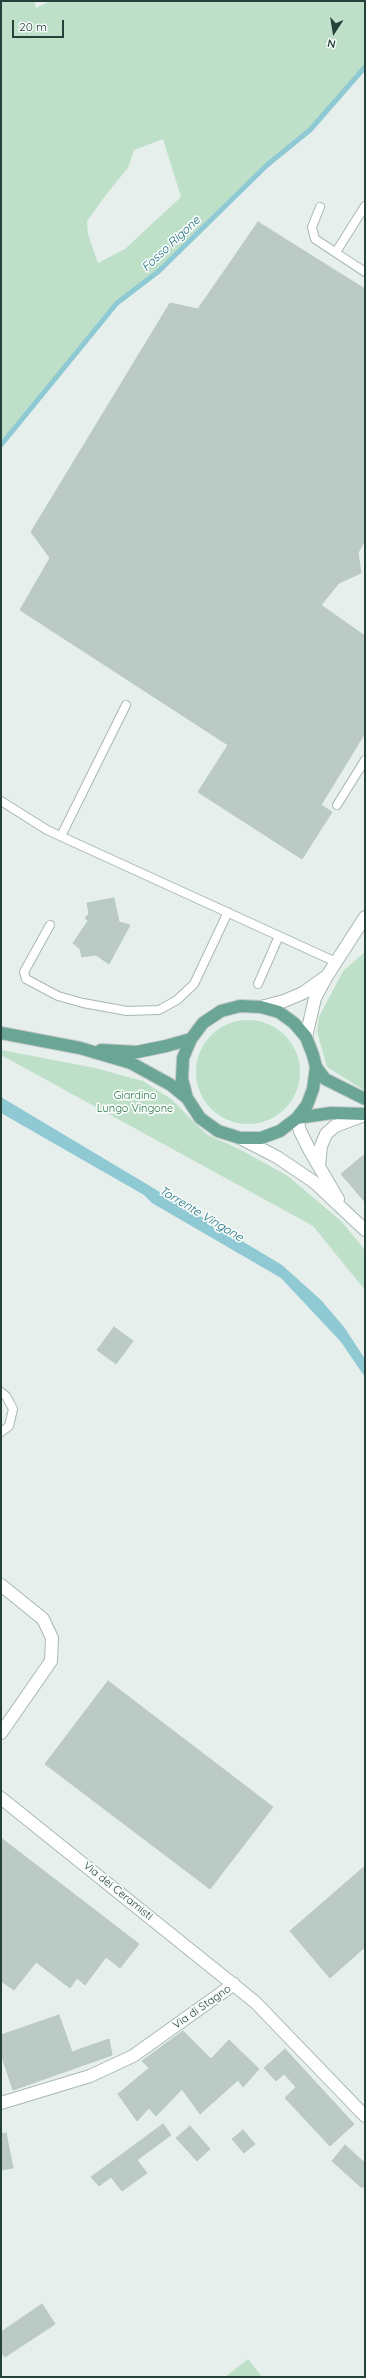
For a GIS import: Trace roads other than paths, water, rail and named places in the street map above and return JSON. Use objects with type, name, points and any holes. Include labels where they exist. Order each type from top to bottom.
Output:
[{"type":"main road","points":[[187,1098],[182,1072],[183,1058],[190,1039],[204,1023],[221,1012],[240,1006],[261,1006],[279,1012],[294,1023],[306,1038],[316,1067],[324,1079],[365,1099]]},
{"type":"main road","points":[[1,1033],[80,1048],[131,1063],[155,1074],[187,1098],[200,1118],[218,1131],[240,1138],[261,1138],[274,1133],[297,1118],[307,1104],[313,1089],[316,1067]]},
{"type":"main road","points":[[80,1048],[137,1052],[190,1039]]},
{"type":"main road","points":[[297,1118],[331,1113],[365,1115]]},
{"type":"street","points":[[306,1038],[315,998],[327,976],[365,917]]},
{"type":"street","points":[[352,938],[365,934]]},
{"type":"street","points":[[261,1006],[284,1002],[303,993],[327,976]]},
{"type":"street","points":[[319,1165],[321,1146],[326,1134],[335,1126],[365,1115]]},
{"type":"street","points":[[297,1118],[300,1131],[344,1209]]},
{"type":"street","points":[[240,1138],[277,1157],[314,1182],[365,1230]]},
{"type":"street","points":[[1,1733],[51,1660],[52,1638],[43,1619],[2,1586]]},
{"type":"street","name":"Via dei Ceramisti","points":[[1,1798],[234,1984]]},
{"type":"street","name":"Via di Stagno","points":[[1,2103],[90,2076],[133,2056],[234,1984],[255,2002],[365,2116]]},
{"type":"lane","points":[[336,252],[365,206]]},
{"type":"lane","points":[[320,207],[312,227],[313,234],[318,242],[336,252],[365,272]]},
{"type":"lane","points":[[61,836],[126,705]]},
{"type":"lane","points":[[337,804],[365,760]]},
{"type":"lane","points":[[1,801],[61,836],[336,962]]},
{"type":"lane","points":[[50,925],[24,972],[26,979],[58,996],[83,1003],[127,1011],[159,1010],[178,1000],[194,984],[228,912]]},
{"type":"lane","points":[[258,984],[279,936]]},
{"type":"lane","points":[[1,1392],[6,1396],[13,1410],[9,1426],[1,1432]]},
{"type":"water","points":[[1,1097],[282,1265],[321,1300],[344,1327],[365,1359],[365,1377],[341,1342],[281,1278],[152,1203],[144,1195],[1,1113]]},
{"type":"waterway","name":"Fosso Rigone","points":[[1,445],[117,303],[159,271],[267,165],[310,130],[365,67]]},
{"type":"park label","name":"Giardino Lungo Vingone","points":[[135,1102]]},
{"type":"water label","name":"Torrente Vingone","points":[[201,1214]]}]
